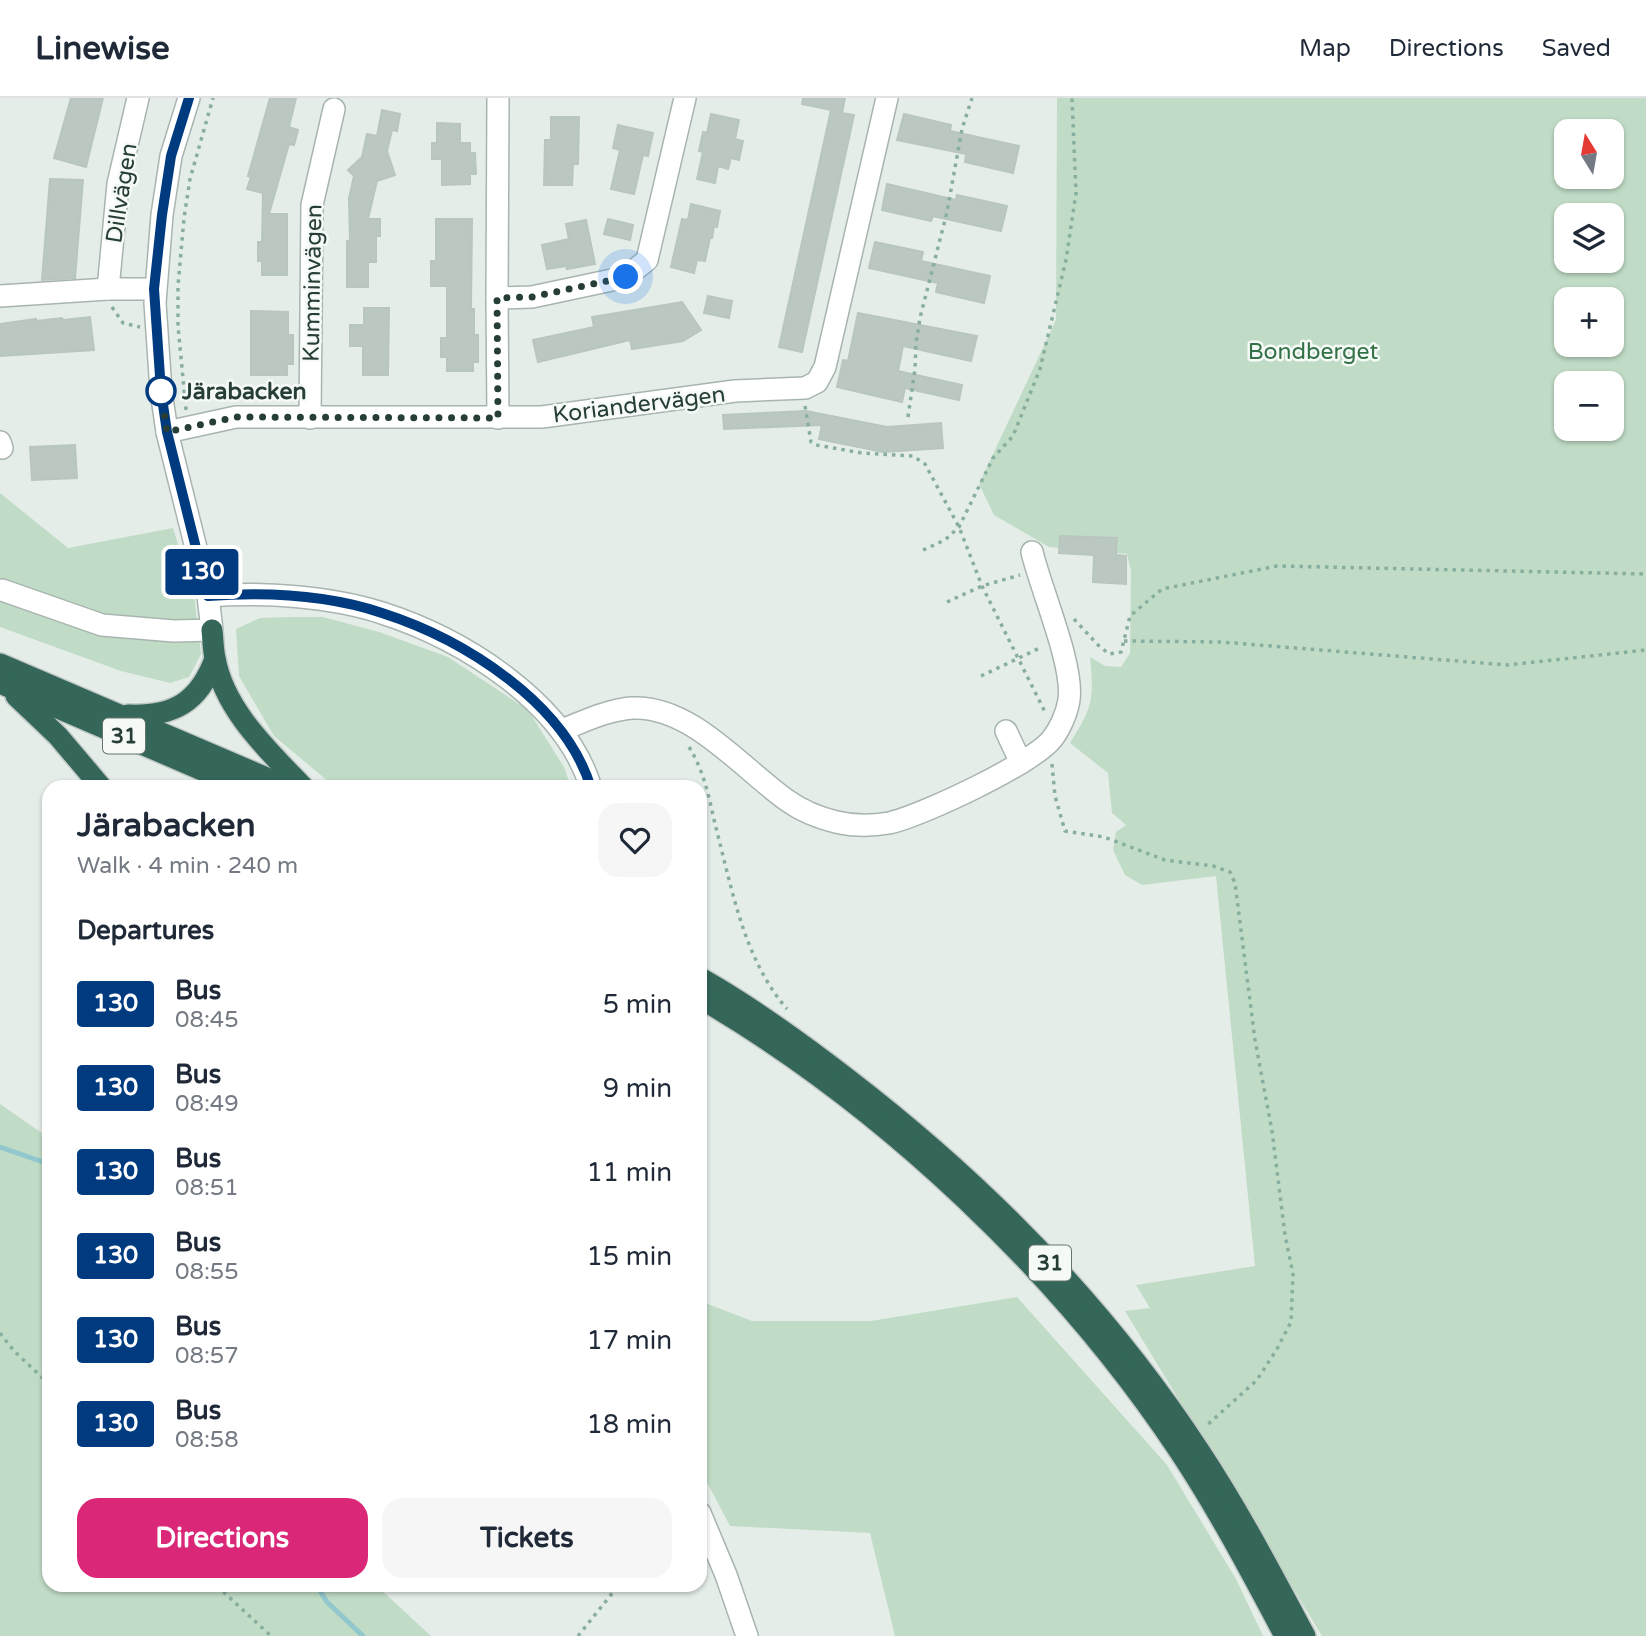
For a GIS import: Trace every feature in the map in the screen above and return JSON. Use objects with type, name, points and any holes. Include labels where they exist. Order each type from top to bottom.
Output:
[{"type":"highway","points":[[212,630],[215,659],[228,693],[245,722],[297,780]]},
{"type":"highway","points":[[119,715],[154,714],[183,705],[202,687],[215,659]]},
{"type":"highway","points":[[1,677],[58,736],[95,780]]},
{"type":"highway","name":"31","points":[[1,677],[119,715],[271,780]]},
{"type":"highway","name":"31","points":[[1,677],[226,780]]},
{"type":"highway","name":"31","points":[[707,983],[803,1045],[902,1121],[977,1188],[1045,1257],[1136,1362],[1199,1450],[1258,1546],[1305,1636]]},
{"type":"highway","name":"31","points":[[707,1003],[800,1063],[874,1121],[969,1203],[1031,1267],[1120,1370],[1180,1452],[1242,1556],[1285,1636]]},
{"type":"street","name":"Dillvägen","points":[[108,289],[118,184],[138,98]]},
{"type":"street","points":[[2,590],[102,625],[174,632],[212,630],[177,429],[161,391],[167,326],[154,289],[171,156],[189,98]]},
{"type":"street","points":[[498,98],[498,418]]},
{"type":"street","points":[[497,298],[532,297],[626,277],[647,260],[685,98]]},
{"type":"street","name":"Koriandervägen","points":[[177,429],[236,417],[542,417],[735,391],[805,388],[817,382],[825,367],[887,98]]},
{"type":"street","name":"Kumminvägen","points":[[310,418],[312,205],[334,109]]},
{"type":"street","points":[[0,296],[154,289]]},
{"type":"street","points":[[562,730],[617,710],[655,710],[679,718],[702,732],[790,803],[814,816],[862,826],[888,823],[920,814],[1021,763],[1052,738],[1069,703],[1067,669],[1032,552]]},
{"type":"street","points":[[208,596],[240,594],[306,599],[380,612],[424,629],[463,649],[531,698],[562,730],[589,780]]},
{"type":"street","points":[[1006,732],[1021,763]]},
{"type":"street","points":[[707,1530],[747,1636]]},
{"type":"path","points":[[177,429],[167,326],[178,286],[190,179],[213,98]]},
{"type":"path","points":[[908,418],[918,330],[947,212],[962,129],[972,98]]},
{"type":"path","points":[[923,550],[945,540],[959,527],[993,458],[1013,436],[1040,369],[1066,260],[1076,193],[1072,98]]},
{"type":"path","points":[[108,289],[112,307],[123,323],[136,327],[167,326]]},
{"type":"path","points":[[803,398],[811,442],[862,453],[913,456],[925,464],[959,527],[982,586],[1044,708],[1052,738],[1055,796],[1065,831],[1104,837],[1166,860],[1213,866],[1230,872],[1235,883],[1255,1040],[1272,1131],[1285,1235],[1293,1273],[1291,1322],[1278,1349],[1257,1380],[1198,1433]]},
{"type":"path","points":[[217,557],[231,573],[239,576]]},
{"type":"path","points":[[1070,617],[1076,619],[1080,627],[1109,654],[1121,652],[1130,616],[1162,589],[1277,566],[1646,574]]},
{"type":"path","points":[[947,602],[982,586],[1007,579]]},
{"type":"path","points":[[981,676],[1058,639]]},
{"type":"path","points":[[1124,641],[1221,642],[1507,665],[1646,649]]},
{"type":"path","points":[[0,1333],[14,1351],[42,1377]]},
{"type":"path","points":[[223,1592],[271,1636]]},
{"type":"path","points":[[579,1636],[613,1592]]},
{"type":"green space","name":"Bondberget","points":[[1057,98],[1646,98],[1646,1636],[1322,1636],[1125,1311],[1150,1308],[1136,1285],[1255,1266],[1216,876],[1142,885],[1125,875],[1113,850],[1116,832],[1126,825],[1112,813],[1108,773],[1070,743],[1090,702],[1090,657],[1105,666],[1121,667],[1130,653],[1131,571],[1127,554],[1049,547],[994,515],[979,484],[1056,320]]},
{"type":"green space","points":[[0,493],[68,548],[173,528],[194,595],[201,654],[189,677],[170,683],[121,671],[0,627]]},
{"type":"green space","points":[[323,617],[379,632],[448,657],[528,710],[564,767],[569,780],[327,780],[274,736],[239,676],[236,629],[260,618]]},
{"type":"green space","points":[[0,1104],[42,1133],[42,1592],[383,1592],[431,1636],[0,1636]]},
{"type":"green space","points":[[1017,1297],[1167,1465],[1236,1579],[1263,1636],[895,1636],[870,1533],[730,1526],[707,1482],[707,1304],[752,1321],[871,1321]]},
{"type":"building","points":[[71,98],[103,98],[86,167],[54,158]]},
{"type":"building","points":[[270,98],[296,98],[289,127],[298,130],[294,145],[289,144],[269,214],[287,214],[287,275],[262,275],[262,261],[258,261],[258,242],[262,242],[263,193],[247,189],[251,177],[248,176]]},
{"type":"building","points":[[803,98],[845,98],[842,113],[854,115],[802,352],[779,347],[831,110],[802,104]]},
{"type":"building","points":[[382,110],[400,114],[397,131],[392,130],[387,151],[395,175],[377,181],[368,219],[380,219],[380,236],[376,236],[376,262],[368,262],[368,287],[347,287],[349,198],[354,176],[348,170],[362,157],[367,134],[377,136]]},
{"type":"building","points":[[711,114],[739,120],[735,139],[743,141],[739,160],[731,158],[728,169],[718,166],[715,183],[697,179],[703,152],[699,151],[703,132],[707,133]]},
{"type":"building","points":[[904,114],[951,125],[950,131],[1019,146],[1013,173],[965,162],[966,154],[897,140]]},
{"type":"building","points":[[551,117],[579,117],[578,164],[573,164],[572,185],[544,185],[545,140],[551,140]]},
{"type":"building","points":[[437,123],[460,124],[460,143],[470,143],[470,153],[475,153],[476,174],[470,174],[470,184],[442,185],[442,159],[432,159],[432,143],[437,143]]},
{"type":"building","points":[[618,125],[653,133],[648,156],[643,155],[634,194],[611,189],[620,150],[613,148]]},
{"type":"building","points":[[50,179],[83,180],[75,278],[42,280]]},
{"type":"building","points":[[887,184],[956,200],[957,195],[1007,206],[1001,231],[933,216],[931,221],[882,210]]},
{"type":"building","points":[[691,204],[720,211],[705,261],[697,260],[694,273],[671,267],[682,219],[688,220]]},
{"type":"building","points":[[436,219],[472,219],[471,309],[474,309],[474,335],[478,335],[478,362],[473,362],[473,371],[447,371],[447,357],[441,357],[441,338],[447,338],[447,286],[431,286],[431,261],[436,261]]},
{"type":"building","points":[[608,219],[633,225],[630,240],[604,234]]},
{"type":"building","points":[[586,220],[595,264],[547,269],[542,245],[569,239],[566,224]]},
{"type":"building","points":[[875,242],[923,252],[921,261],[990,276],[984,303],[936,292],[938,283],[869,268]]},
{"type":"building","points":[[708,296],[732,301],[729,318],[704,313]]},
{"type":"building","points":[[682,302],[701,330],[683,341],[632,349],[630,340],[538,362],[533,340],[594,327],[592,317]]},
{"type":"building","points":[[364,308],[389,308],[388,375],[363,375],[363,346],[350,346],[350,325],[364,325]]},
{"type":"building","points":[[251,311],[288,312],[288,335],[293,335],[293,364],[287,364],[287,375],[251,375]]},
{"type":"building","points":[[858,313],[977,336],[971,361],[903,346],[898,371],[962,385],[959,400],[905,388],[902,402],[837,387],[843,360],[848,361]]},
{"type":"building","points":[[90,317],[94,350],[0,356],[0,324],[36,319]]},
{"type":"building","points":[[806,411],[887,427],[941,423],[943,448],[883,452],[819,439],[822,425],[724,429],[723,415]]},
{"type":"building","points":[[75,445],[77,478],[32,480],[30,447]]},
{"type":"building","points":[[1060,536],[1117,538],[1116,555],[1126,556],[1126,584],[1093,582],[1094,555],[1059,553]]},
{"type":"waterway","points":[[0,1147],[42,1162]]},
{"type":"waterway","points":[[321,1592],[327,1602],[363,1636]]},
{"type":"bus line","name":"130","points":[[189,98],[171,156],[154,289],[161,391],[167,432],[208,596],[240,594],[343,604],[380,612],[424,629],[463,649],[531,698],[562,730],[589,780]]},
{"type":"place","name":"Järabacken","points":[[161,391]]},
{"type":"route","points":[[161,391],[167,432],[236,417],[498,418],[497,298],[532,297],[626,277]]}]
